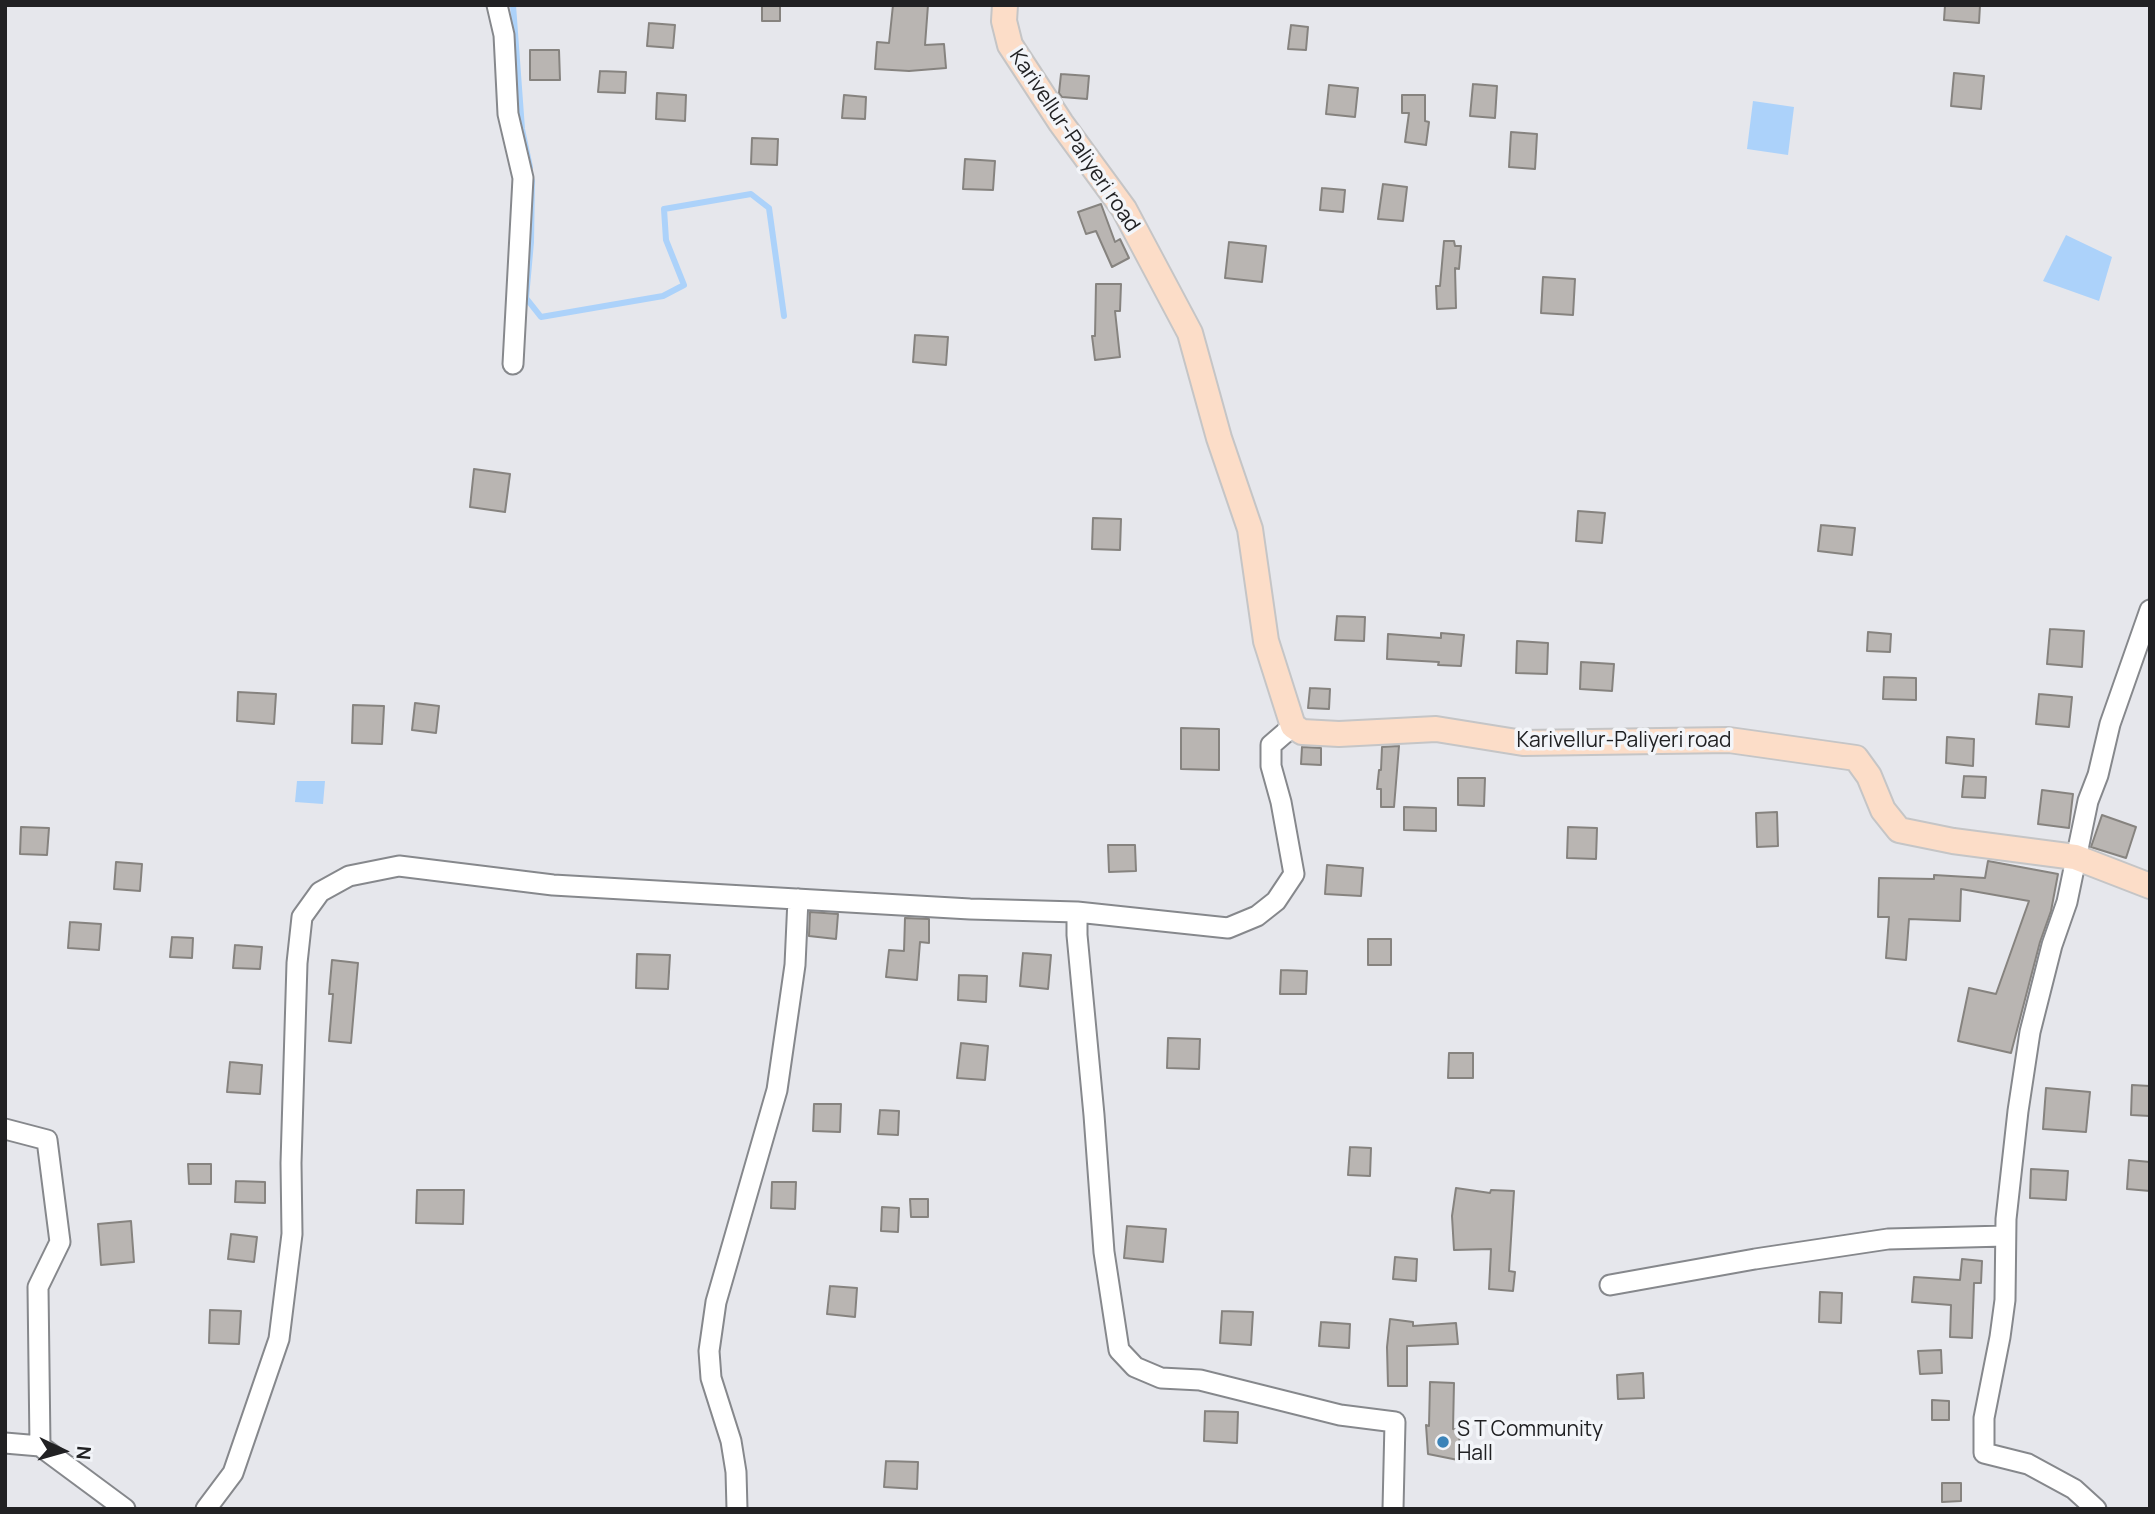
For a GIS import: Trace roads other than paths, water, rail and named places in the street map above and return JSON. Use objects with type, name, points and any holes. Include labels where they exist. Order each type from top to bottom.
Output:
[{"type":"main road","name":"Karivellur-Paliyeri road","points":[[1005,5],[1004,21],[1010,45],[1061,123],[1124,209],[1190,333],[1219,438],[1250,529],[1266,640],[1293,726],[1302,732],[1339,734],[1436,729],[1523,743],[1729,740],[1856,758],[1869,776],[1883,810],[1899,830],[1953,841],[2075,857],[2150,886]]},
{"type":"street","points":[[497,5],[504,35],[508,114],[523,178],[513,364]]},
{"type":"street","points":[[2096,1509],[2074,1489],[2028,1464],[1983,1453],[1984,1418],[2005,1300],[2005,1236],[2018,1111],[2030,1032],[2052,945],[2067,902],[2088,801],[2098,775],[2110,724],[2150,610]]},
{"type":"street","points":[[206,1509],[233,1473],[279,1339],[292,1234],[291,1163],[297,963],[302,917],[320,892],[349,876],[399,866],[553,885],[1077,912],[1228,928],[1257,916],[1276,901],[1294,874],[1282,802],[1271,766],[1271,745],[1293,726]]},
{"type":"street","points":[[737,1509],[736,1472],[731,1441],[711,1378],[709,1351],[716,1302],[776,1090],[794,965],[798,899]]},
{"type":"street","points":[[1077,912],[1104,1252],[1119,1350],[1135,1367],[1161,1378],[1200,1380],[1340,1415],[1395,1422],[1393,1509]]},
{"type":"street","points":[[5,1129],[47,1140],[60,1242],[38,1287],[40,1446]]},
{"type":"street","points":[[1610,1286],[1755,1259],[1888,1239],[2005,1236]]},
{"type":"street","points":[[5,1443],[40,1446],[125,1509]]},
{"type":"water","points":[[1753,101],[1794,107],[1788,155],[1747,149]]},
{"type":"water","points":[[2066,235],[2112,257],[2099,301],[2043,281]]},
{"type":"water","points":[[297,781],[325,781],[323,804],[295,802]]},
{"type":"waterway","points":[[513,5],[522,129],[530,167]]},
{"type":"waterway","points":[[532,181],[531,242],[526,298],[541,317],[663,296],[684,285],[666,240],[664,209],[751,194],[769,208],[784,316]]},
{"type":"place","name":"S T Community Hall","points":[[1443,1442]]}]
